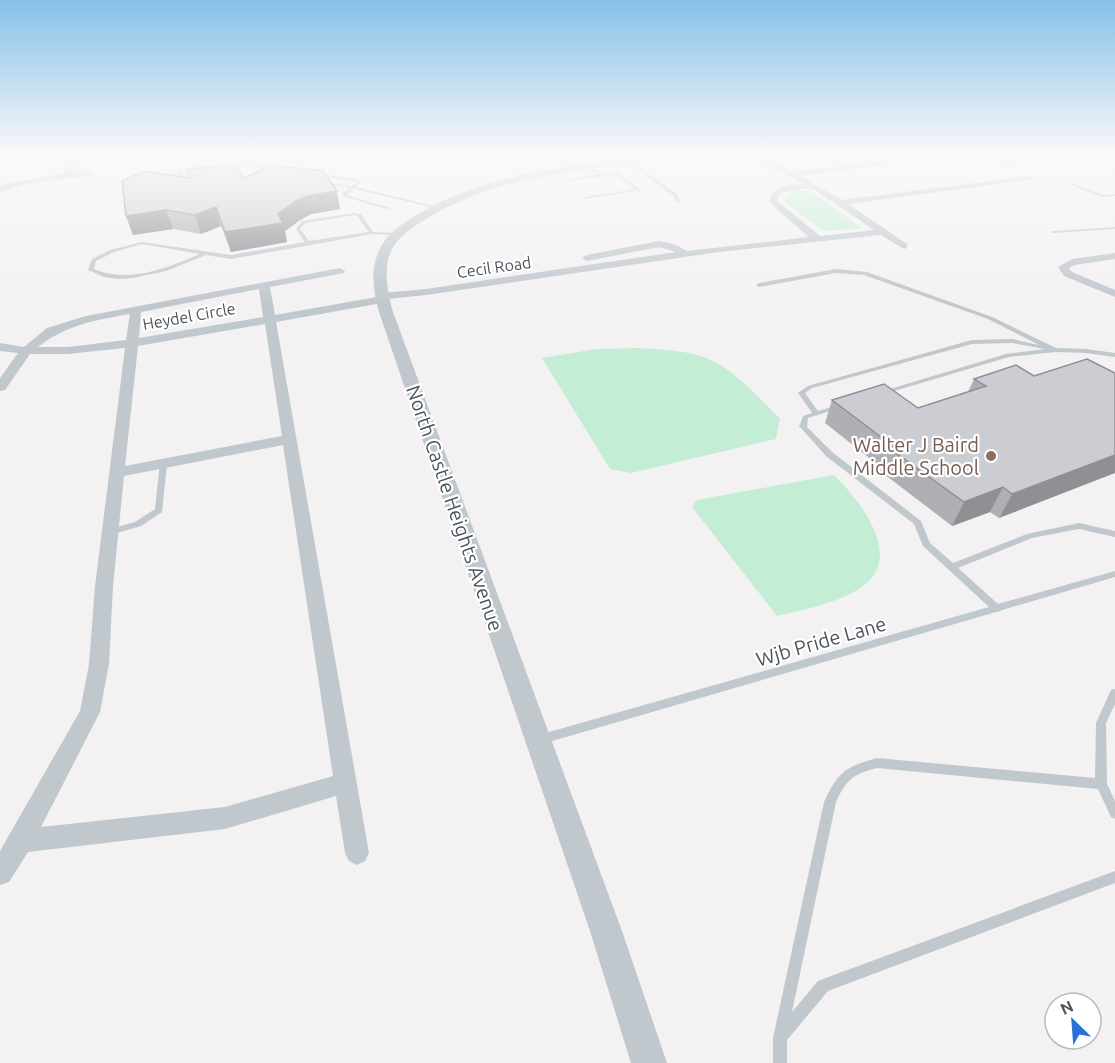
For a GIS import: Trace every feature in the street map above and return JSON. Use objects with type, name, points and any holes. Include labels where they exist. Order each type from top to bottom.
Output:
[{"type":"street","name":"North Castle Heights Avenue","points":[[441,205],[398,234],[387,246],[381,264],[382,299],[606,931],[649,1063]]},
{"type":"street","points":[[777,205],[818,239]]},
{"type":"street","points":[[841,205],[904,246]]},
{"type":"street","name":"Cecil Road","points":[[382,299],[422,296],[426,292],[686,254],[882,232]]},
{"type":"street","points":[[1115,256],[1072,262],[1063,267],[1068,274],[1115,294]]},
{"type":"street","points":[[0,387],[26,351],[51,331],[90,318],[340,271]]},
{"type":"street","points":[[264,285],[357,853]]},
{"type":"street","name":"Heydel Circle","points":[[0,347],[26,351],[57,351],[131,343],[382,299]]},
{"type":"street","points":[[0,873],[21,841],[90,712],[99,664],[104,586],[136,309]]},
{"type":"street","points":[[116,473],[290,439]]},
{"type":"street","points":[[21,841],[225,818],[346,783]]},
{"type":"lane","points":[[377,205],[388,208]]},
{"type":"lane","points":[[426,205],[436,207]]},
{"type":"lane","points":[[309,243],[298,229],[304,222],[359,215],[372,233]]},
{"type":"lane","points":[[1053,232],[1115,228]]},
{"type":"lane","points":[[206,253],[174,268],[132,276],[102,277],[92,270],[94,260],[112,251],[142,243],[206,253],[231,257],[372,233],[398,234]]},
{"type":"lane","points":[[759,285],[836,271],[865,273],[990,318],[1056,350]]},
{"type":"lane","points":[[816,413],[801,393],[810,387],[972,342],[1012,341],[1056,350]]},
{"type":"lane","points":[[873,396],[1008,354],[1056,350],[1086,351],[1115,356]]},
{"type":"lane","points":[[850,403],[806,417],[803,427],[829,454],[918,523],[926,544],[998,609]]},
{"type":"lane","points":[[110,532],[138,524],[159,510],[163,464]]},
{"type":"lane","points":[[951,567],[1040,534],[1079,526],[1115,534]]},
{"type":"lane","name":"Wjb Pride Lane","points":[[537,741],[1115,574]]},
{"type":"lane","points":[[1115,693],[1101,723],[1101,784],[1115,813]]},
{"type":"lane","points":[[780,1063],[780,1038],[830,802],[842,777],[858,768],[877,763],[1101,784]]},
{"type":"lane","points":[[780,1038],[823,986],[1115,877]]},
{"type":"green space","points":[[788,205],[829,205],[862,228],[824,231]]},
{"type":"green space","points":[[639,348],[699,355],[725,368],[780,419],[776,439],[631,473],[610,469],[542,358],[597,349]]},
{"type":"green space","points":[[834,475],[861,507],[876,535],[880,549],[879,562],[874,575],[856,591],[843,597],[777,616],[692,507],[697,500]]},
{"type":"building","points":[[125,205],[291,205],[278,214],[283,223],[225,232],[216,207],[195,215],[166,210],[126,216]]},
{"type":"building","name":"Walter J Baird Middle School","points":[[1087,359],[1115,373],[1115,455],[1012,494],[1003,487],[964,502],[889,448],[893,446],[832,400],[884,384],[918,408],[986,386],[974,379],[1016,365],[1034,376]]},
{"type":"place","name":"Walter J Baird Middle School","points":[[991,456]]}]
